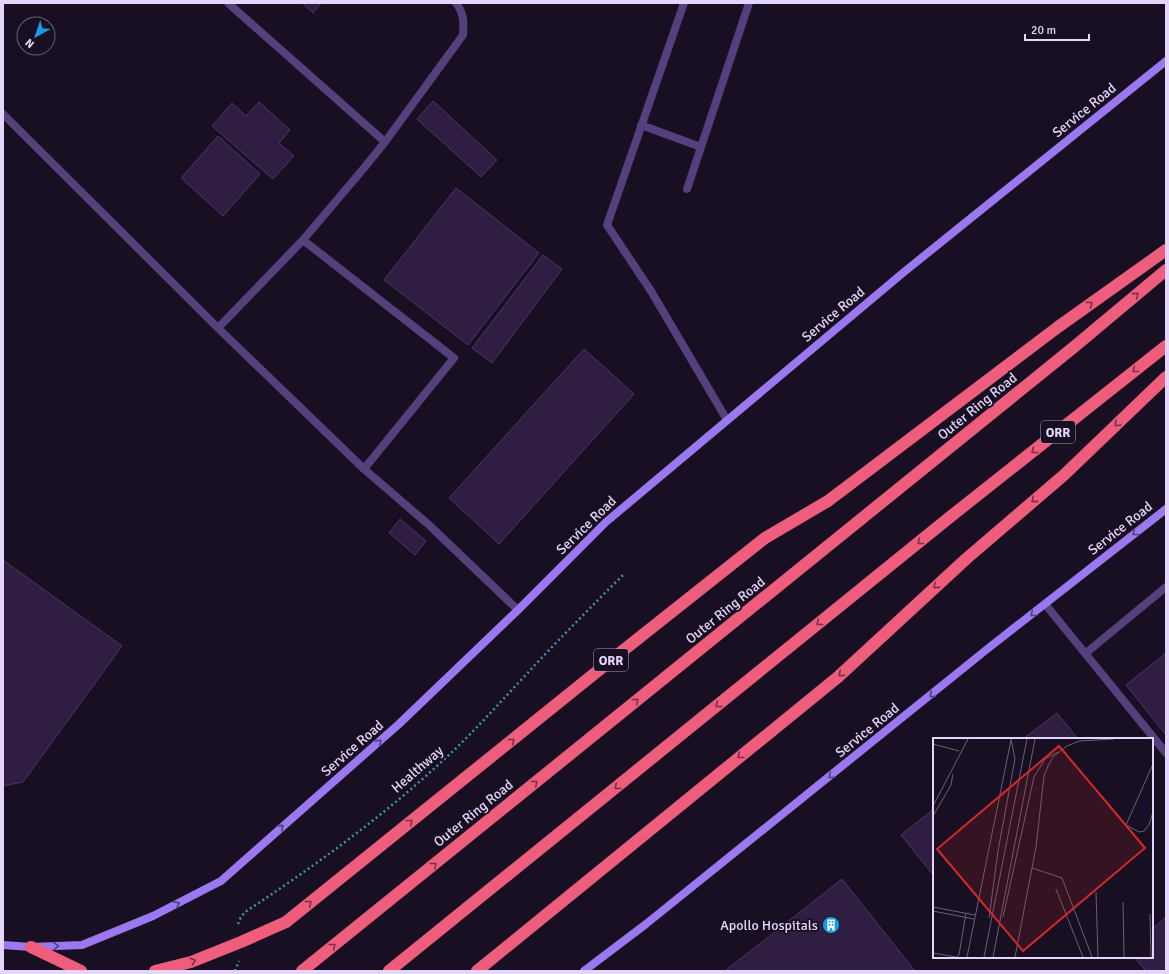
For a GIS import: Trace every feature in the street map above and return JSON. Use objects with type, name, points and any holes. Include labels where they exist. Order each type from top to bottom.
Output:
[{"type":"highway","name":"ORR","points":[[155,971],[190,962],[286,922],[625,649],[766,538],[828,501],[1058,327],[1166,250]]},
{"type":"highway","name":"Outer Ring Road","points":[[302,971],[1074,348],[1166,270]]},
{"type":"highway","name":"ORR","points":[[389,971],[950,517],[1166,346]]},
{"type":"highway","name":"ORR","points":[[477,971],[838,677],[966,559],[1064,475],[1166,377]]},
{"type":"highway","points":[[32,947],[81,971]]},
{"type":"main road","name":"Service Road","points":[[3,945],[32,947],[82,945],[153,916],[221,880],[400,724],[518,610],[606,522],[910,267],[1166,61]]},
{"type":"main road","name":"Service Road","points":[[584,971],[646,924],[1045,604],[1166,509]]},
{"type":"street","points":[[228,3],[385,142]]},
{"type":"street","points":[[218,328],[303,240],[385,142],[463,35],[464,23],[461,9],[456,3]]},
{"type":"street","points":[[684,3],[607,225],[651,291],[727,420]]},
{"type":"street","points":[[687,189],[749,3]]},
{"type":"street","points":[[3,114],[218,328],[364,469],[429,525],[518,610]]},
{"type":"street","points":[[641,125],[701,147]]},
{"type":"street","points":[[303,240],[454,358],[364,469]]},
{"type":"street","points":[[1086,653],[1166,587]]},
{"type":"street","points":[[1045,604],[1166,753]]},
{"type":"path","name":"Healthway","points":[[235,971],[241,957],[241,942],[238,922],[245,912],[283,887],[335,849],[401,798],[437,766],[474,731],[558,641],[625,573]]},
{"type":"building","points":[[302,3],[321,3],[313,13]]},
{"type":"building","points":[[433,101],[497,160],[481,177],[417,119]]},
{"type":"building","points":[[259,102],[290,130],[279,143],[294,156],[273,179],[212,126],[232,103],[246,116]]},
{"type":"building","points":[[218,136],[260,174],[223,216],[181,178]]},
{"type":"building","points":[[456,188],[539,253],[468,345],[384,280]]},
{"type":"building","points":[[543,255],[562,269],[492,363],[472,348]]},
{"type":"building","points":[[584,349],[634,394],[499,544],[449,498]]},
{"type":"building","points":[[400,519],[426,541],[415,555],[389,533]]},
{"type":"building","points":[[3,560],[122,646],[23,782],[3,786]]},
{"type":"building","points":[[1166,653],[1166,735],[1126,685]]},
{"type":"building","points":[[1057,713],[1077,738],[1024,738]]},
{"type":"building","points":[[933,810],[933,875],[901,835]]},
{"type":"building","name":"Apollo Hospitals","points":[[842,879],[915,971],[725,971]]},
{"type":"building","points":[[1166,917],[1166,971],[1146,971],[1135,958],[1153,958],[1153,928]]},
{"type":"place","name":"Apollo Hospitals","points":[[831,925]]}]
